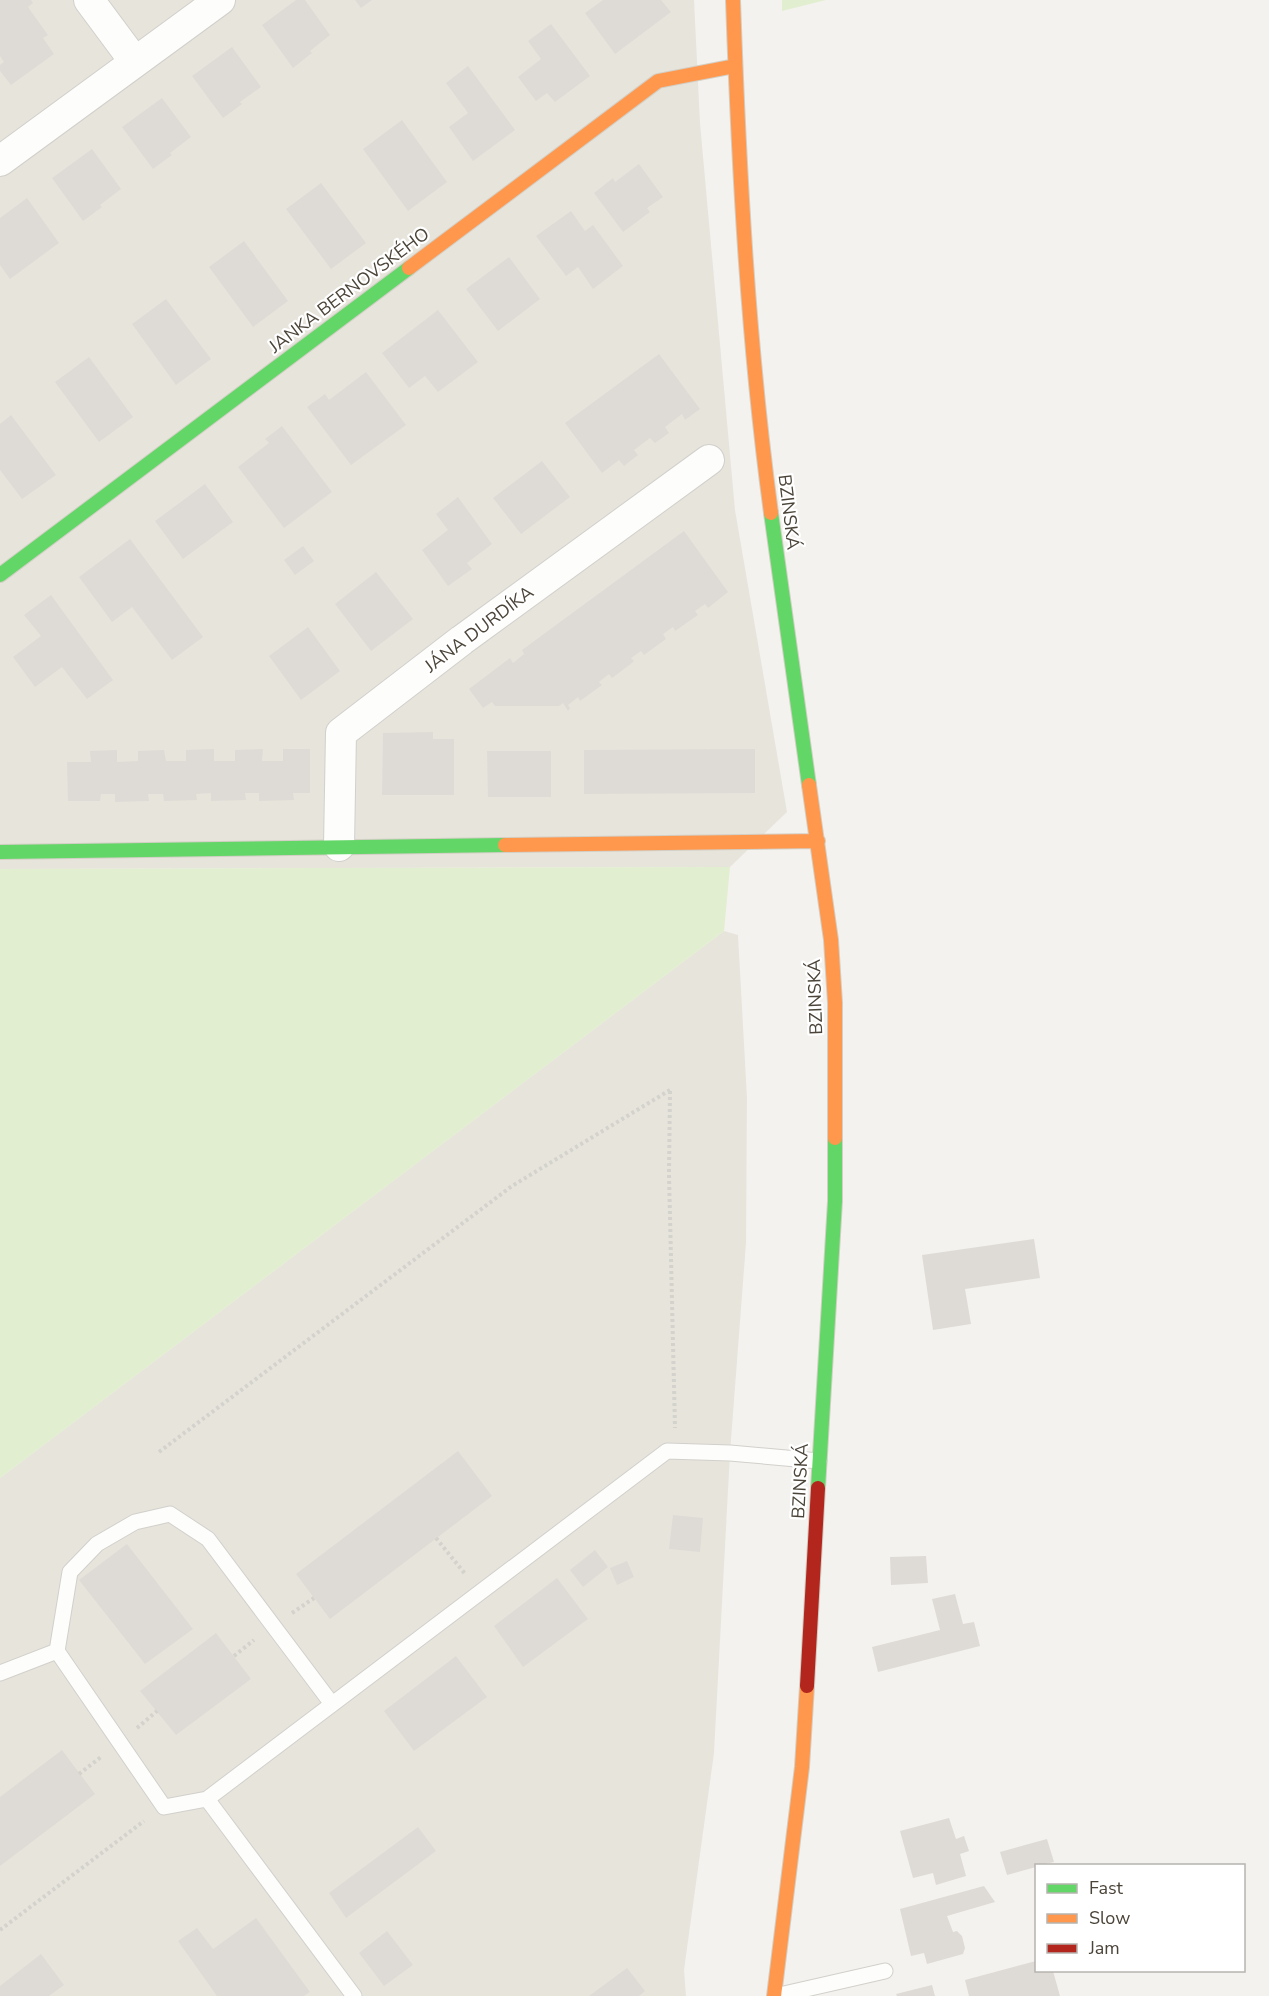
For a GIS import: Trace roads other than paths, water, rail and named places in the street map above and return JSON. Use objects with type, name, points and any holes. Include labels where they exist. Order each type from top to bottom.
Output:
[{"type":"street","points":[[90,0],[135,62]]},
{"type":"street","points":[[0,161],[220,0]]},
{"type":"street","name":"BZINSKÁ","points":[[733,0],[738,148],[752,355],[801,740],[818,841],[831,940],[835,1003],[835,1202],[802,1767],[774,1996]]},
{"type":"street","name":"JANKA BERNOVSKÉHO","points":[[0,575],[658,81],[735,66]]},
{"type":"street","name":"JÁNA DURDÍKA","points":[[339,846],[341,733],[462,640],[709,460]]},
{"type":"street","points":[[0,852],[818,841]]},
{"type":"lane","points":[[332,1704],[208,1539],[170,1514],[135,1522],[97,1544],[70,1572],[57,1650],[164,1807],[207,1799],[668,1451],[819,1461]]},
{"type":"lane","points":[[0,1673],[57,1650]]},
{"type":"lane","points":[[207,1799],[354,1996]]},
{"type":"lane","points":[[774,1996],[885,1971]]}]
